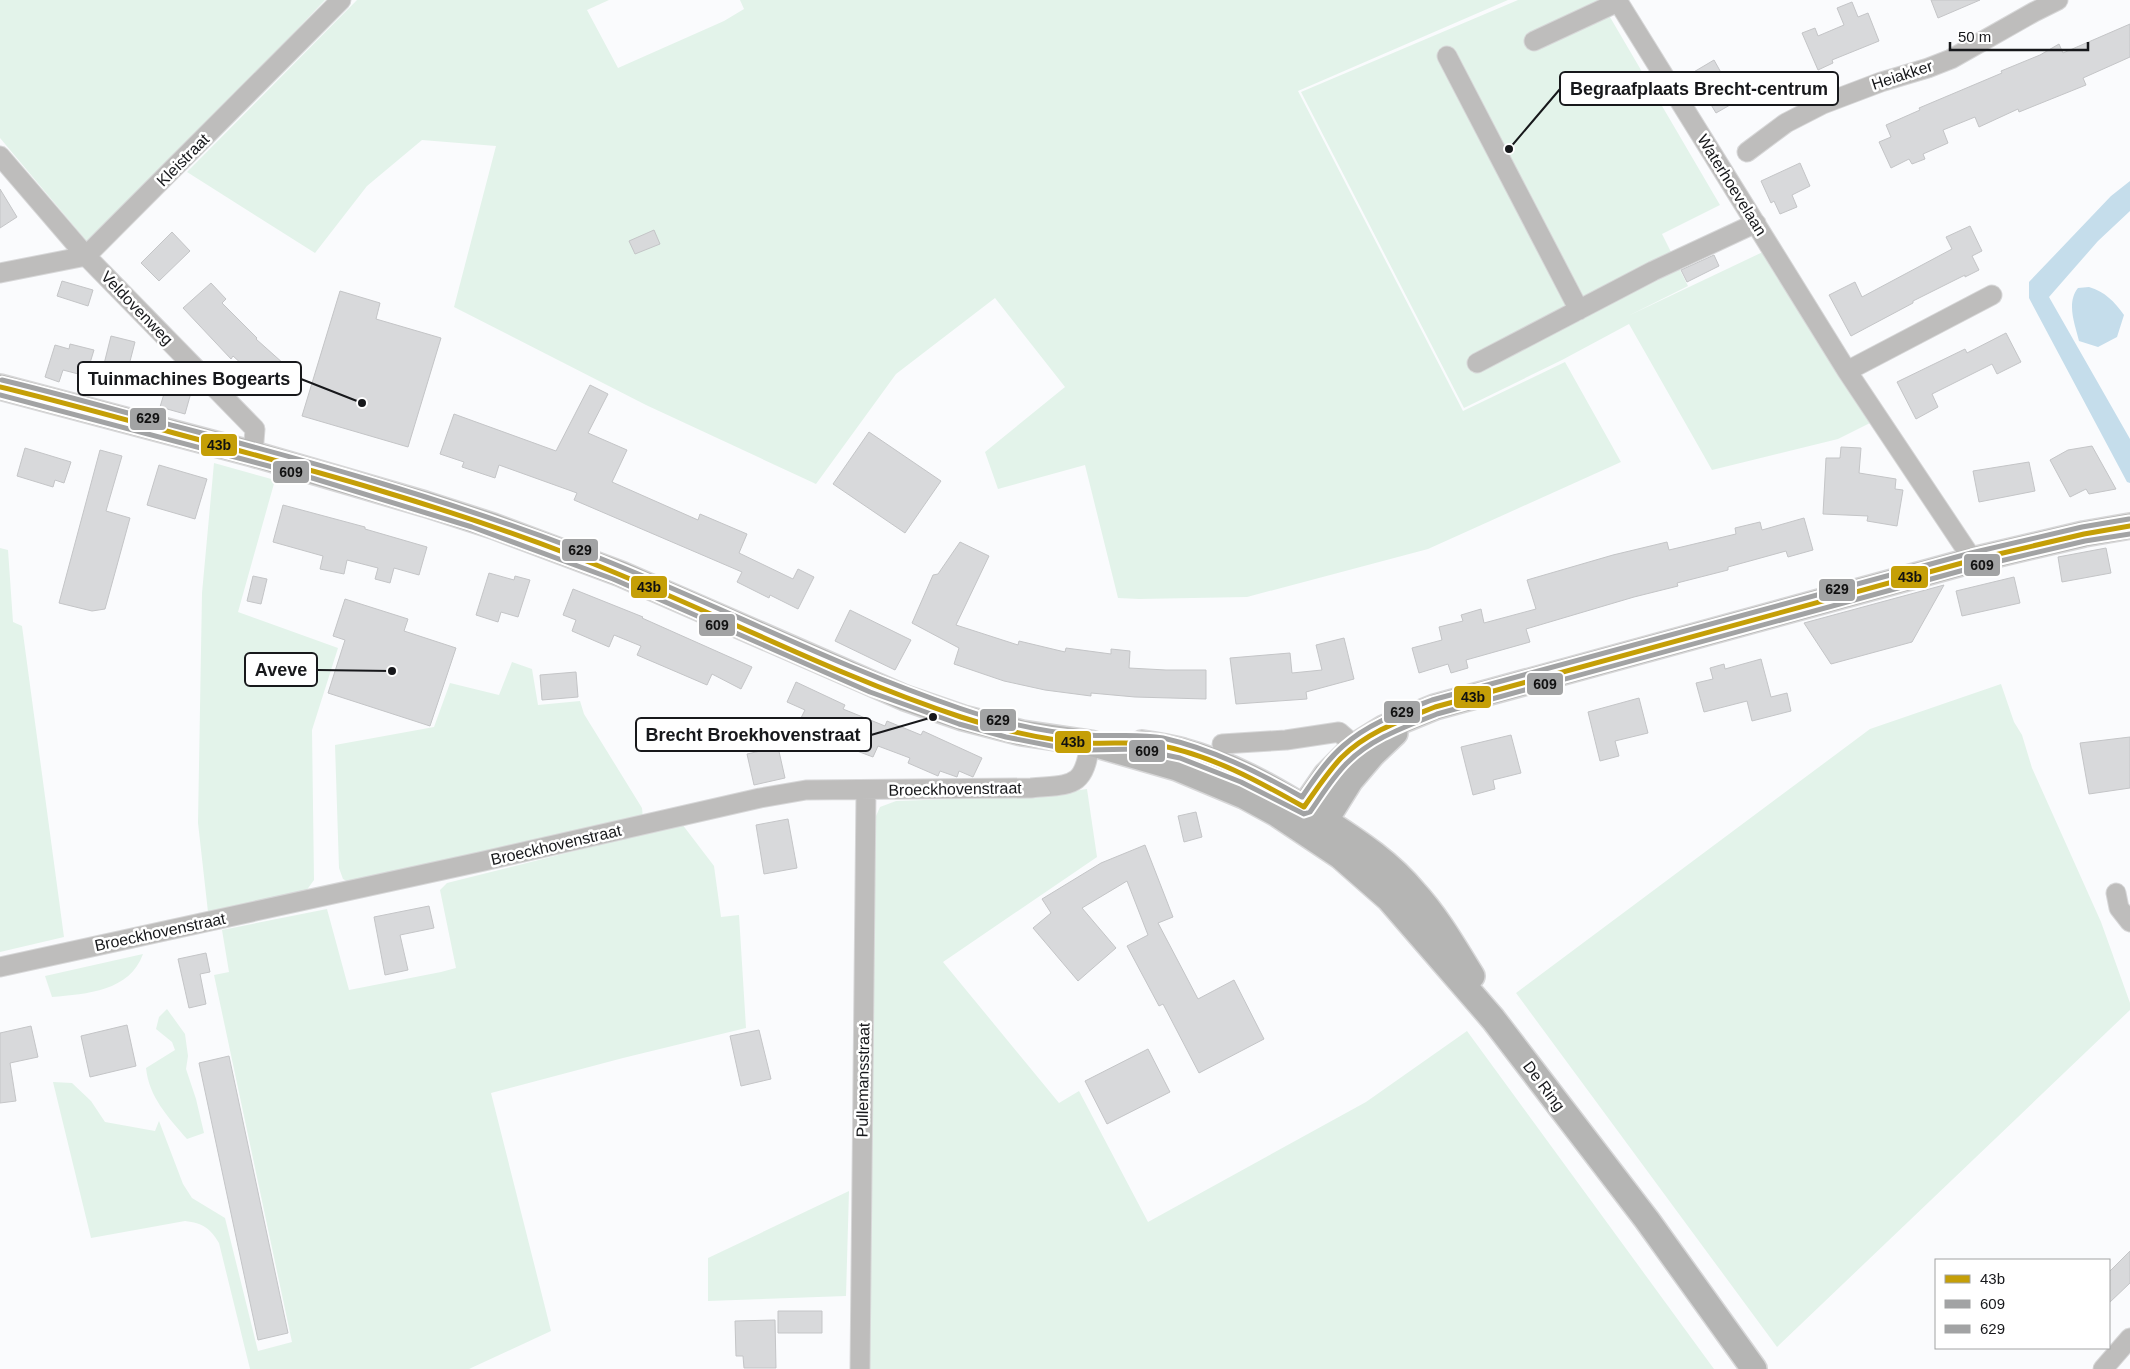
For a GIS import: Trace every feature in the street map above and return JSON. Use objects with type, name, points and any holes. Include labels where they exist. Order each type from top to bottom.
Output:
[{"type":"main road","points":[[0,387],[253,454],[425,504],[530,540],[621,574],[905,698],[963,718],[1022,733],[1090,743],[1140,742],[1183,751],[1226,766],[1260,782],[1311,819],[1370,849],[1394,871],[1414,891],[1436,919],[1457,952],[1493,1019]]},
{"type":"main road","points":[[1311,819],[1326,775],[1355,746],[1384,728],[1435,707],[1973,560],[2084,534],[2130,526]]},
{"type":"main road","points":[[1311,819],[1385,742],[1418,714]]},
{"type":"main road","name":"De Ring","points":[[1311,819],[1340,856],[1395,906],[1493,1019],[1647,1220],[1754,1369]]},
{"type":"street","name":"Kleistraat","points":[[86,256],[341,0]]},
{"type":"street","name":"Heiakker","points":[[1747,152],[1786,123],[1823,104],[1880,82],[1951,59],[2058,0]]},
{"type":"street","points":[[1534,41],[1617,1]]},
{"type":"street","name":"Waterhoevelaan","points":[[1617,1],[1847,371],[1973,560]]},
{"type":"street","points":[[1448,56],[1579,310]]},
{"type":"street","name":"Veldovenweg","points":[[0,156],[86,256],[255,429],[253,454]]},
{"type":"street","points":[[1477,362],[1653,271],[1756,223]]},
{"type":"street","points":[[0,274],[86,256]]},
{"type":"street","points":[[1847,371],[1992,296]]},
{"type":"street","points":[[1222,744],[1286,740],[1338,732],[1355,746]]},
{"type":"street","name":"Broeckhovenstraat","points":[[0,967],[484,861],[760,798],[806,790],[866,791],[1031,788],[1066,785],[1074,782],[1088,764],[1090,743]]},
{"type":"street","name":"Pullemansstraat","points":[[860,1369],[866,791]]},
{"type":"street","points":[[2116,893],[2120,908],[2130,922]]},
{"type":"street","points":[[2103,1369],[2130,1338]]},
{"type":"shaded area","points":[[0,0],[325,0],[172,161],[89,244],[0,138]]},
{"type":"shaded area","points":[[357,0],[609,0],[587,10],[618,68],[724,21],[744,9],[740,0],[1508,0],[1298,91],[1463,411],[1565,362],[1621,462],[1428,549],[1247,597],[1118,598],[1085,465],[998,489],[985,452],[1065,387],[995,298],[896,374],[816,484],[646,405],[454,307],[496,146],[422,140],[367,186],[315,253],[187,172]]},
{"type":"shaded area","points":[[1518,0],[1600,0],[1720,205],[1662,234],[1688,286],[1628,316],[1767,250],[1872,422],[1838,439],[1712,470],[1629,324],[1562,360],[1464,408],[1301,92]]},
{"type":"shaded area","points":[[214,463],[275,480],[238,612],[338,648],[312,730],[314,880],[306,891],[208,912],[198,823],[202,593]]},
{"type":"shaded area","points":[[0,548],[8,550],[13,622],[22,626],[64,937],[0,952]]},
{"type":"shaded area","points":[[512,662],[532,669],[538,705],[580,701],[584,714],[642,808],[643,818],[349,882],[343,879],[339,868],[335,745],[434,727],[450,683],[499,695]]},
{"type":"shaded area","points":[[2001,684],[2014,722],[2022,735],[2032,768],[2101,922],[2130,1003],[2130,1010],[1777,1347],[1516,993],[1870,729]]},
{"type":"shaded area","points":[[1087,789],[1097,857],[943,962],[1059,1103],[1079,1091],[1148,1222],[1366,1102],[1467,1031],[1714,1369],[867,1369],[872,825],[880,807],[896,801],[1041,796]]},
{"type":"shaded area","points":[[682,824],[714,866],[721,917],[739,915],[746,1028],[491,1093],[551,1331],[469,1369],[250,1369],[219,1243],[209,1230],[197,1223],[185,1221],[91,1238],[53,1082],[72,1083],[91,1101],[105,1122],[155,1131],[159,1121],[183,1184],[192,1198],[225,1218],[258,1351],[292,1342],[214,975],[229,972],[222,930],[327,909],[349,990],[441,972],[456,968],[440,890],[447,883]]},
{"type":"shaded area","points":[[143,954],[137,966],[118,983],[93,992],[52,997],[45,976]]},
{"type":"shaded area","points":[[167,1009],[185,1034],[188,1056],[186,1069],[196,1099],[204,1133],[187,1139],[160,1106],[151,1088],[146,1068],[175,1050],[172,1042],[156,1029],[159,1017]]},
{"type":"shaded area","points":[[849,1191],[846,1296],[708,1301],[708,1258]]},
{"type":"water","points":[[2130,181],[2130,211],[2098,241],[2049,297],[2130,439],[2130,483],[2127,482],[2029,298],[2029,282],[2111,196]]},
{"type":"water","points":[[2089,287],[2109,298],[2124,315],[2117,337],[2098,347],[2079,341],[2072,314],[2074,294],[2078,288]]},
{"type":"building","points":[[1931,0],[1980,0],[1938,18]]},
{"type":"building","points":[[1852,2],[1858,17],[1868,13],[1879,41],[1832,60],[1833,63],[1818,70],[1802,33],[1815,28],[1818,36],[1844,25],[1837,8]]},
{"type":"building","points":[[2130,24],[2130,57],[2083,78],[2086,85],[2019,112],[2018,109],[1979,127],[1975,117],[1943,130],[1948,143],[1923,154],[1925,159],[1912,164],[1909,159],[1891,168],[1879,142],[1891,137],[1886,125],[1920,110],[1919,108],[2002,73],[2001,71],[2040,55],[2059,44],[2063,53]]},
{"type":"building","points":[[1714,60],[1737,101],[1716,113],[1692,73]]},
{"type":"building","points":[[1800,163],[1810,186],[1792,195],[1797,207],[1780,214],[1774,201],[1771,203],[1761,181]]},
{"type":"building","points":[[0,189],[17,217],[0,228]]},
{"type":"building","points":[[1970,226],[1982,251],[1972,256],[1979,270],[1913,301],[1913,303],[1851,336],[1829,295],[1855,282],[1862,297],[1952,249],[1946,237]]},
{"type":"building","points":[[654,230],[660,244],[635,254],[629,241]]},
{"type":"building","points":[[172,232],[190,251],[159,281],[141,263]]},
{"type":"building","points":[[1714,255],[1719,266],[1687,282],[1681,270]]},
{"type":"building","points":[[62,281],[93,290],[88,306],[57,296]]},
{"type":"building","points":[[211,283],[226,299],[222,303],[256,339],[293,372],[274,393],[233,356],[231,359],[183,308]]},
{"type":"building","points":[[340,291],[380,303],[376,319],[441,338],[408,447],[302,416]]},
{"type":"building","points":[[2006,333],[2021,362],[1997,374],[1992,364],[1932,394],[1938,407],[1916,419],[1897,382],[1965,349],[1967,353]]},
{"type":"building","points":[[111,336],[135,342],[128,369],[104,364]]},
{"type":"building","points":[[70,344],[94,350],[86,376],[63,370],[59,382],[45,377],[55,345],[69,349]]},
{"type":"building","points":[[172,367],[182,370],[194,382],[185,414],[160,407]]},
{"type":"building","points":[[590,385],[608,394],[588,433],[627,450],[612,482],[698,520],[700,514],[747,534],[739,553],[793,579],[798,569],[814,577],[798,609],[770,595],[769,598],[737,582],[742,572],[574,500],[577,493],[499,465],[495,478],[462,467],[464,462],[440,454],[454,414],[556,451]]},
{"type":"building","points":[[869,432],[941,481],[905,533],[833,484]]},
{"type":"building","points":[[2092,446],[2116,489],[2089,494],[2086,489],[2070,497],[2050,460],[2068,450]]},
{"type":"building","points":[[1841,447],[1861,448],[1859,473],[1896,479],[1895,489],[1903,490],[1897,526],[1867,521],[1868,516],[1823,514],[1826,458],[1840,458]]},
{"type":"building","points":[[25,448],[71,462],[64,483],[55,480],[53,487],[17,476]]},
{"type":"building","points":[[100,450],[122,456],[106,511],[130,518],[105,609],[92,611],[59,603]]},
{"type":"building","points":[[2029,462],[2035,491],[1979,502],[1973,471]]},
{"type":"building","points":[[159,465],[207,479],[195,519],[147,505]]},
{"type":"building","points":[[283,505],[365,527],[365,529],[427,547],[419,575],[394,568],[390,583],[375,579],[378,568],[347,560],[344,574],[320,569],[323,556],[273,542]]},
{"type":"building","points":[[1804,518],[1813,550],[1788,557],[1786,551],[1728,567],[1728,570],[1677,583],[1678,586],[1526,629],[1530,642],[1466,660],[1468,668],[1451,673],[1448,664],[1419,673],[1412,648],[1442,640],[1439,627],[1463,621],[1461,615],[1481,609],[1484,623],[1536,609],[1527,580],[1613,555],[1667,542],[1669,550],[1736,534],[1735,528],[1760,522],[1762,530]]},
{"type":"building","points":[[960,542],[989,556],[956,625],[1018,645],[1019,641],[1065,652],[1066,648],[1111,654],[1111,649],[1130,651],[1129,668],[1206,670],[1206,699],[1135,697],[1091,693],[1091,696],[1045,690],[1004,681],[954,664],[959,648],[912,623],[933,575],[938,574]]},
{"type":"building","points":[[2106,548],[2111,573],[2062,582],[2058,557]]},
{"type":"building","points":[[489,573],[514,580],[515,576],[530,580],[518,617],[501,612],[498,622],[476,615]]},
{"type":"building","points":[[253,576],[267,579],[261,604],[247,601]]},
{"type":"building","points":[[2014,577],[2020,603],[1962,616],[1956,591]]},
{"type":"building","points":[[1944,585],[1912,642],[1831,664],[1804,623]]},
{"type":"building","points":[[573,589],[643,617],[752,667],[741,689],[712,674],[707,685],[637,655],[641,646],[614,635],[609,647],[572,631],[576,620],[563,615]]},
{"type":"building","points":[[345,599],[408,619],[404,631],[456,648],[430,726],[328,693],[345,640],[333,636]]},
{"type":"building","points":[[850,610],[911,640],[895,670],[835,641]]},
{"type":"building","points":[[1344,638],[1354,679],[1306,692],[1307,699],[1236,704],[1230,658],[1290,653],[1292,673],[1322,670],[1316,645]]},
{"type":"building","points":[[1761,659],[1771,697],[1787,693],[1791,711],[1752,721],[1747,701],[1704,712],[1696,683],[1713,679],[1710,668],[1724,664],[1725,669]]},
{"type":"building","points":[[576,672],[578,697],[542,700],[540,675]]},
{"type":"building","points":[[796,682],[845,705],[843,709],[885,726],[887,721],[921,735],[923,731],[982,758],[973,777],[959,771],[957,777],[940,771],[938,776],[908,763],[910,758],[878,746],[873,757],[849,748],[851,744],[800,720],[805,710],[787,702]]},
{"type":"building","points":[[1639,698],[1648,733],[1615,741],[1619,756],[1600,761],[1588,712]]},
{"type":"building","points":[[1511,735],[1521,773],[1493,780],[1495,789],[1473,795],[1461,747]]},
{"type":"building","points":[[2130,737],[2130,788],[2089,794],[2080,743]]},
{"type":"building","points":[[778,747],[785,778],[754,785],[747,754]]},
{"type":"building","points":[[1196,812],[1202,837],[1184,842],[1178,816]]},
{"type":"building","points":[[788,819],[797,868],[764,874],[756,825]]},
{"type":"building","points":[[1145,845],[1173,917],[1158,923],[1198,999],[1234,980],[1264,1039],[1199,1073],[1163,1004],[1159,1006],[1127,946],[1148,935],[1127,881],[1082,908],[1116,948],[1078,981],[1033,928],[1051,913],[1042,899],[1101,863]]},
{"type":"building","points":[[429,906],[434,928],[400,935],[408,970],[385,975],[374,917]]},
{"type":"building","points":[[206,953],[210,972],[200,974],[206,1004],[189,1008],[178,959]]},
{"type":"building","points":[[127,1025],[136,1066],[90,1077],[81,1036]]},
{"type":"building","points":[[31,1026],[38,1057],[10,1063],[16,1101],[0,1103],[0,1033]]},
{"type":"building","points":[[759,1030],[771,1079],[741,1086],[730,1036]]},
{"type":"building","points":[[1148,1049],[1170,1092],[1107,1124],[1085,1081]]},
{"type":"building","points":[[229,1056],[288,1333],[258,1340],[199,1063]]},
{"type":"building","points":[[2130,1251],[2130,1283],[2110,1302],[2110,1271]]},
{"type":"building","points":[[778,1311],[822,1311],[822,1333],[778,1333]]},
{"type":"building","points":[[775,1320],[776,1368],[744,1368],[743,1356],[736,1356],[735,1321]]},
{"type":"transit line","name":"629","points":[[2,380],[325,467],[473,512],[620,566],[861,671],[975,713],[1022,726],[1055,732],[1163,738],[1199,748],[1234,762],[1302,797],[1337,751],[1353,738],[1386,719],[1432,700],[1971,553],[2082,527],[2129,519]]},
{"type":"transit line","name":"43b","points":[[0,387],[324,474],[473,520],[571,555],[668,595],[813,660],[961,717],[1008,730],[1057,740],[1089,743],[1149,744],[1178,749],[1234,770],[1304,807],[1331,770],[1351,749],[1373,734],[1435,707],[1973,560],[2084,534],[2130,526]]},
{"type":"transit line","name":"609","points":[[0,395],[299,474],[472,527],[613,579],[870,692],[959,724],[1006,737],[1057,747],[1089,750],[1137,749],[1180,758],[1241,782],[1304,814],[1310,812],[1327,787],[1357,754],[1389,734],[1437,714],[1975,567],[2085,541],[2130,534]]},
{"type":"place","name":"Begraafplaats Brecht-centrum","points":[[1509,149]]},
{"type":"place","name":"Tuinmachines Bogearts","points":[[362,403]]},
{"type":"place","name":"Aveve","points":[[392,671]]},
{"type":"place","name":"Brecht Broekhovenstraat","points":[[933,717]]}]
